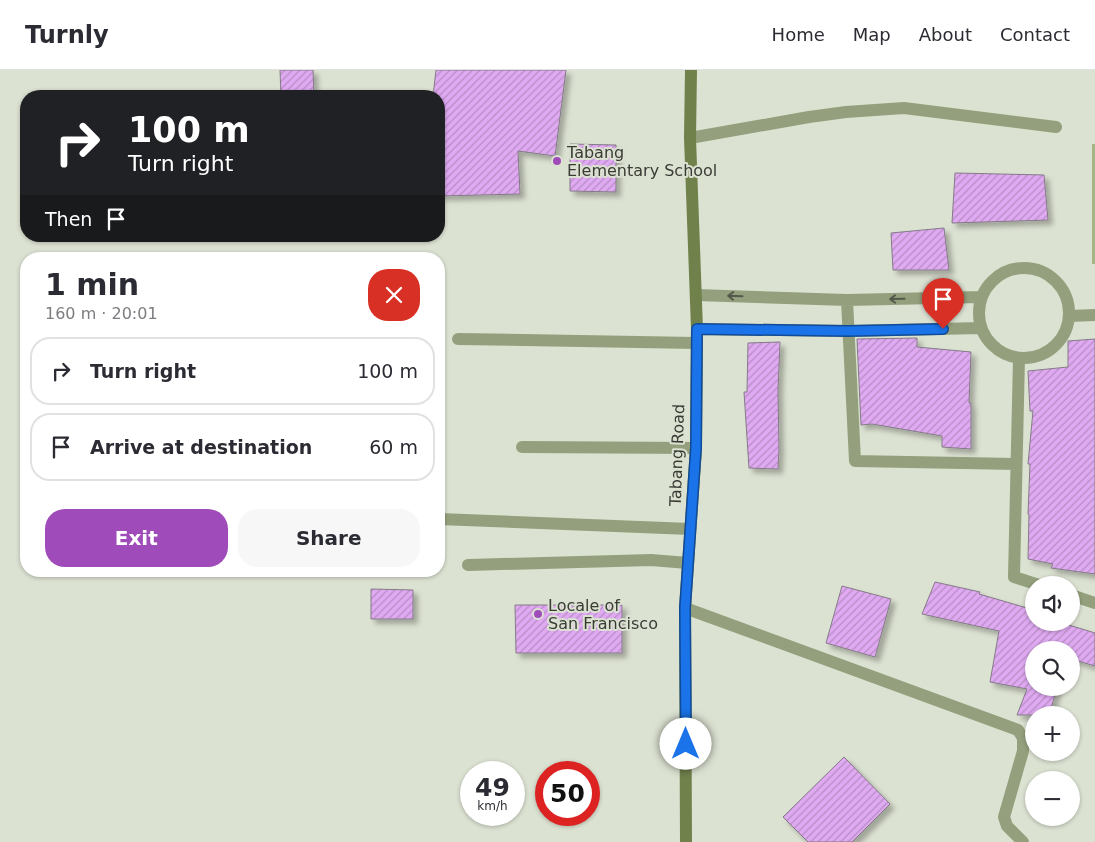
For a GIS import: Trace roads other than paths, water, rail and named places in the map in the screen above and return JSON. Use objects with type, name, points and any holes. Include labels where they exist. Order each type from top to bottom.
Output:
[{"type":"main road","name":"Tabang Road","points":[[686,842],[685,608],[696,448],[697,329],[690,138],[691,70]]},
{"type":"street","points":[[690,138],[808,117],[904,108],[1056,127]]},
{"type":"street","points":[[1026,267],[1041,270],[1063,288],[1069,302],[1070,316],[1067,330],[1052,349],[1036,356],[1019,358],[1008,356],[992,345],[985,337],[981,328],[978,312],[981,297],[988,285],[999,274],[1012,268],[1026,267]]},
{"type":"street","points":[[696,294],[847,300],[981,297]]},
{"type":"street","points":[[847,300],[855,461],[1016,464]]},
{"type":"street","points":[[1070,316],[1095,315]]},
{"type":"street","points":[[697,329],[848,331],[981,328]]},
{"type":"street","points":[[458,339],[696,343]]},
{"type":"street","points":[[1019,358],[1014,577],[1025,581]]},
{"type":"street","points":[[522,447],[696,448]]},
{"type":"street","points":[[445,519],[690,530]]},
{"type":"street","points":[[468,565],[651,560],[688,563]]},
{"type":"street","points":[[1080,598],[1095,603]]},
{"type":"street","points":[[685,608],[1018,730],[1023,738],[1023,751],[1004,816],[1007,826],[1023,842]]},
{"type":"place","name":"Tabang Elementary School","points":[[557,161]]},
{"type":"place","name":"Locale of San Francisco","points":[[538,614]]}]
